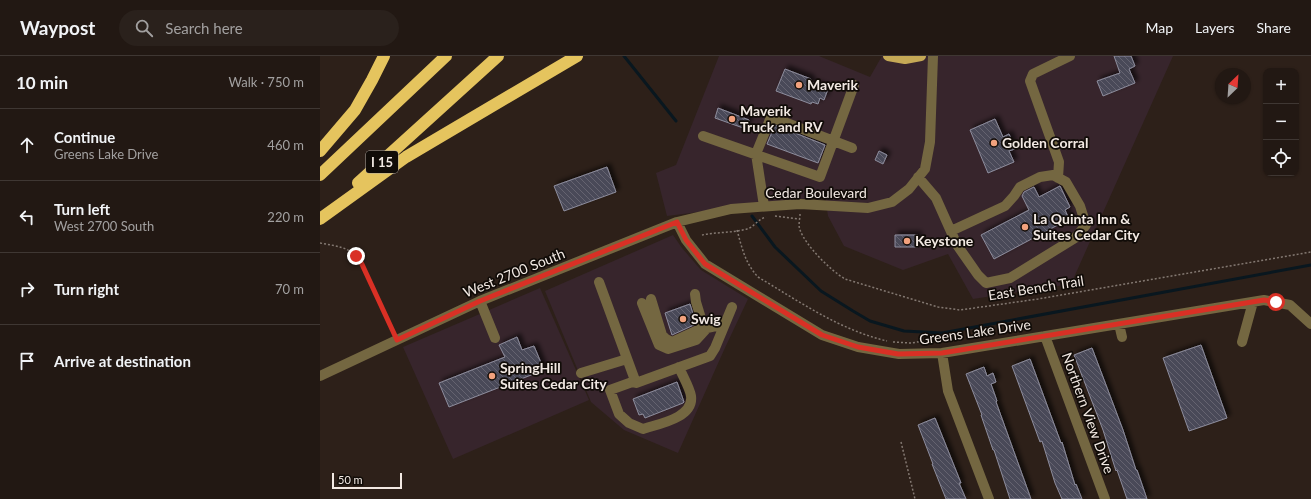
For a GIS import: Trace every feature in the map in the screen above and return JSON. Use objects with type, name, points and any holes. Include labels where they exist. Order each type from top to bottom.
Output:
[{"type":"highway","points":[[320,152],[355,110],[384,56]]},
{"type":"highway","name":"I 15","points":[[320,175],[446,56]]},
{"type":"highway","name":"I 15","points":[[320,218],[498,56]]},
{"type":"highway","points":[[320,218],[406,157],[577,56]]},
{"type":"main road","points":[[888,56],[905,59],[921,56]]},
{"type":"street","name":"Cedar Boulevard","points":[[677,222],[731,208],[800,204],[868,208],[892,202],[909,189],[924,169],[930,142],[933,56]]},
{"type":"street","points":[[1058,178],[1059,162],[1030,81],[1033,74],[1070,56]]},
{"type":"street","points":[[703,136],[820,177],[854,86]]},
{"type":"street","points":[[764,206],[756,154],[771,117],[852,148]]},
{"type":"street","points":[[918,177],[936,198],[957,245],[978,275],[986,283],[1010,278],[1075,238],[1086,225],[1080,206],[1066,182],[1053,175],[1040,177],[1020,187],[1005,206],[951,231]]},
{"type":"street","name":"West 2700 South","points":[[320,376],[480,301],[677,222]]},
{"type":"street","name":"Greens Lake Drive","points":[[677,222],[686,240],[705,264],[822,335],[858,347],[898,354],[942,353],[1264,300],[1290,305],[1311,324]]},
{"type":"street","points":[[599,282],[635,381]]},
{"type":"street","points":[[694,294],[705,327]]},
{"type":"street","points":[[480,301],[495,338]]},
{"type":"street","points":[[647,301],[662,335],[672,342],[705,327],[725,324]]},
{"type":"street","points":[[1242,342],[1253,302]]},
{"type":"street","points":[[679,367],[691,396],[690,406],[680,416],[643,429],[629,423],[619,414],[610,390],[635,381],[636,383],[679,367],[710,356],[715,348],[732,308]]},
{"type":"street","points":[[1119,324],[1122,337]]},
{"type":"street","name":"Northern View Drive","points":[[1045,336],[1105,499]]},
{"type":"street","points":[[942,353],[948,391],[989,499]]},
{"type":"street","points":[[581,374],[627,359]]},
{"type":"path","name":"East Bench Trail","points":[[800,204],[799,228],[806,242],[835,274],[845,279],[938,306],[960,310],[1038,299],[1311,252]]},
{"type":"path","points":[[702,235],[713,232],[748,229],[760,220],[770,216],[800,219]]},
{"type":"path","points":[[737,230],[744,258],[750,269],[758,277],[845,327],[870,337],[892,342],[924,342],[928,345],[930,354]]},
{"type":"path","points":[[320,244],[332,245],[346,249],[351,251],[360,260],[397,340]]},
{"type":"path","points":[[901,442],[915,499]]},
{"type":"shaded area","points":[[719,56],[819,56],[870,77],[882,56],[1173,56],[1071,284],[973,299],[948,254],[903,270],[844,246],[828,216],[825,196],[667,216],[656,173],[676,165]]},
{"type":"shaded area","points":[[673,235],[701,270],[748,299],[678,453],[624,430],[591,402],[545,291]]},
{"type":"shaded area","points":[[540,288],[589,400],[453,459],[403,347]]},
{"type":"building","points":[[1114,56],[1131,56],[1135,66],[1129,69],[1135,83],[1103,96],[1097,81],[1120,73]]},
{"type":"building","name":"Maverik","points":[[785,69],[811,79],[810,82],[828,89],[824,100],[820,98],[818,104],[812,102],[811,104],[776,91]]},
{"type":"building","name":"Maverik Truck and RV","points":[[718,108],[749,120],[746,129],[715,118]]},
{"type":"building","name":"Golden Corral","points":[[995,119],[1003,137],[1009,134],[1015,149],[1009,151],[1014,162],[988,173],[970,130]]},
{"type":"building","name":"Maverik","points":[[775,125],[825,145],[818,163],[767,144]]},
{"type":"building","points":[[879,151],[887,155],[883,164],[875,160]]},
{"type":"building","points":[[607,167],[616,192],[564,211],[554,186]]},
{"type":"building","name":"La Quinta Inn & Suites Cedar City","points":[[1060,186],[1070,207],[1065,210],[1069,219],[994,259],[981,235],[1029,210],[1022,196],[1024,192],[1034,187],[1039,197]]},
{"type":"building","name":"Keystone","points":[[895,235],[918,235],[918,247],[895,247]]},
{"type":"building","name":"Swig","points":[[690,304],[696,324],[672,335],[665,313]]},
{"type":"building","name":"SpringHill Suites Cedar City","points":[[517,337],[522,350],[534,346],[544,370],[449,407],[439,383],[505,357],[499,345]]},
{"type":"building","points":[[1201,345],[1227,418],[1189,431],[1163,358]]},
{"type":"building","points":[[1092,348],[1147,499],[1127,499],[1117,470],[1116,471],[1103,430],[1074,355]]},
{"type":"building","points":[[1030,359],[1061,443],[1062,442],[1075,485],[1076,484],[1082,499],[1062,499],[1055,483],[1042,441],[1040,442],[1012,366]]},
{"type":"building","points":[[984,367],[987,376],[993,373],[996,382],[991,384],[997,401],[996,402],[1031,499],[1010,499],[982,415],[966,374]]},
{"type":"building","points":[[677,382],[684,402],[683,403],[645,418],[643,414],[639,415],[633,399]]},
{"type":"building","points":[[935,418],[966,499],[946,499],[932,464],[918,425]]},
{"type":"waterway","points":[[624,56],[676,121]]},
{"type":"waterway","points":[[752,216],[775,247],[821,291],[870,321],[904,331],[942,333],[1311,265]]},
{"type":"place","name":"Maverik","points":[[799,85]]},
{"type":"place","name":"Maverik Truck and RV","points":[[732,119]]},
{"type":"place","name":"Golden Corral","points":[[994,143]]},
{"type":"place","name":"La Quinta Inn & Suites Cedar City","points":[[1025,227]]},
{"type":"place","name":"Keystone","points":[[907,241]]},
{"type":"place","name":"Swig","points":[[683,319]]},
{"type":"place","name":"SpringHill Suites Cedar City","points":[[492,376]]},
{"type":"route","points":[[356,256],[360,260],[397,340],[480,301],[677,222],[686,240],[705,264],[822,335],[858,347],[898,354],[942,353],[1264,300],[1276,302]]}]
